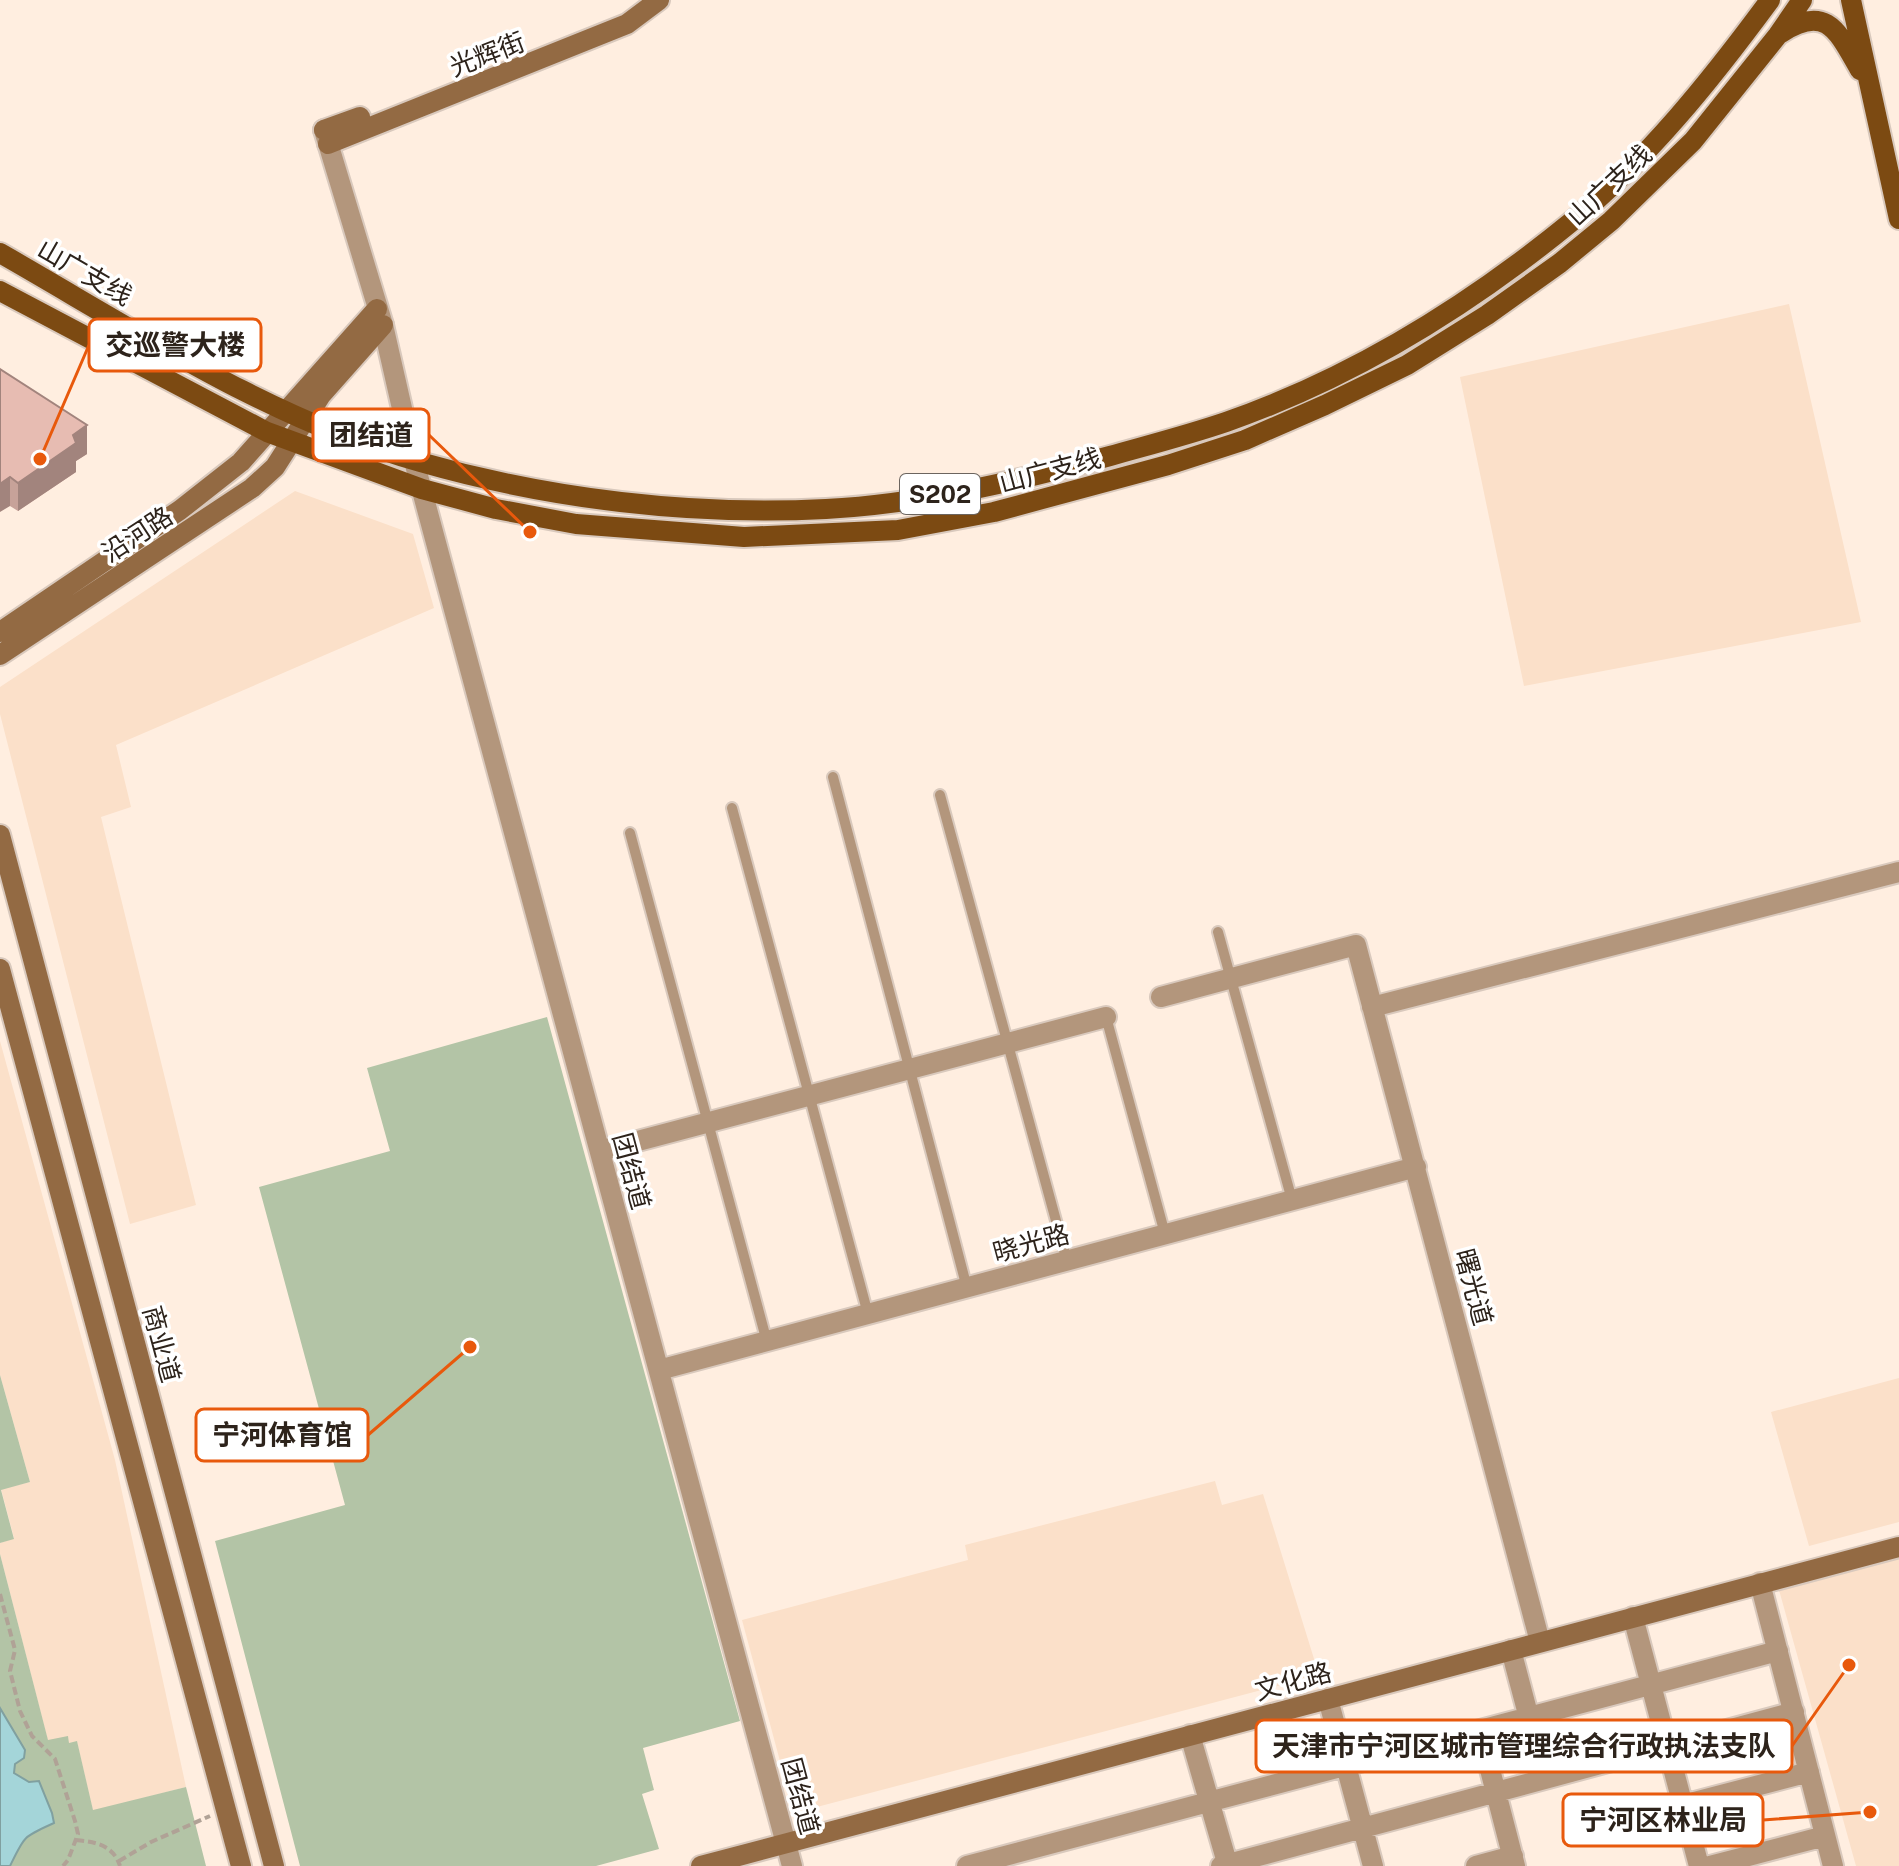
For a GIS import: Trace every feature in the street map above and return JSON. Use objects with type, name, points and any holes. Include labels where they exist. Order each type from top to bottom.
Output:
[{"type":"main road","name":"光辉街","points":[[326,137],[525,56],[606,20],[641,0]]},
{"type":"main road","name":"光辉街","points":[[326,137],[627,24],[659,0]]},
{"type":"main road","name":"山广支线","points":[[0,253],[217,378],[305,420],[414,461],[517,486],[603,499],[722,510],[828,509],[885,504],[997,484],[1224,423],[1327,380],[1394,345],[1481,291],[1572,221],[1623,176],[1725,62],[1770,0]]},
{"type":"main road","name":"山广支线","points":[[0,291],[291,443],[422,489],[496,509],[576,524],[718,536],[898,530],[994,512],[1168,465],[1245,440],[1407,365],[1487,315],[1560,263],[1611,221],[1693,141],[1778,35],[1802,0]]},
{"type":"main road","points":[[1851,0],[1899,219]]},
{"type":"main road","points":[[1778,35],[1806,20],[1826,22],[1843,42],[1870,88]]},
{"type":"main road","points":[[291,443],[321,395],[380,317]]},
{"type":"main road","name":"沿河路","points":[[0,632],[180,510],[241,462],[284,411],[380,317]]},
{"type":"main road","name":"沿河路","points":[[0,655],[252,488],[275,467],[291,443]]},
{"type":"main road","name":"商业道","points":[[0,835],[274,1866]]},
{"type":"main road","points":[[0,969],[241,1866]]},
{"type":"main road","name":"文化路","points":[[701,1866],[1899,1547]]},
{"type":"street","name":"团结道","points":[[326,137],[380,317],[414,461],[792,1866]]},
{"type":"street","points":[[1372,1007],[1899,872]]},
{"type":"street","name":"曙光道","points":[[1231,978],[1356,945],[1540,1642]]},
{"type":"street","points":[[1161,997],[1231,978]]},
{"type":"street","points":[[600,1151],[1106,1017]]},
{"type":"street","name":"晓光路","points":[[659,1370],[1416,1167]]},
{"type":"street","points":[[1760,1583],[1833,1866]]},
{"type":"street","points":[[1633,1617],[1699,1866]]},
{"type":"street","points":[[1511,1650],[1529,1718]]},
{"type":"street","points":[[967,1866],[1778,1651]]},
{"type":"street","points":[[1328,1699],[1373,1866]]},
{"type":"street","points":[[1190,1735],[1226,1865],[1794,1712]]},
{"type":"street","points":[[1476,1866],[1514,1861],[1480,1731]]},
{"type":"street","points":[[1683,1805],[1809,1772]]},
{"type":"street","points":[[1710,1866],[1825,1836]]},
{"type":"lane","points":[[833,777],[967,1288]]},
{"type":"lane","points":[[940,795],[1067,1261]]},
{"type":"lane","points":[[732,808],[868,1314]]},
{"type":"lane","points":[[630,833],[767,1342]]},
{"type":"lane","points":[[1218,932],[1292,1200]]},
{"type":"lane","points":[[1106,1017],[1165,1234]]},
{"type":"path","points":[[0,1594],[15,1650],[10,1671],[20,1711],[32,1736],[55,1759],[75,1821],[76,1840],[63,1866]]},
{"type":"path","points":[[76,1840],[103,1844],[120,1863],[151,1842],[226,1810]]},
{"type":"shaded area","points":[[1789,304],[1861,622],[1524,686],[1460,377]]},
{"type":"shaded area","points":[[295,491],[413,534],[434,608],[116,745],[131,807],[101,817],[196,1205],[130,1224],[0,714],[0,687]]},
{"type":"shaded area","points":[[0,1041],[115,1460],[186,1787],[93,1811],[77,1742],[69,1743],[68,1737],[48,1741],[0,1554],[0,1543],[14,1538],[1,1489],[30,1482],[0,1375]]},
{"type":"shaded area","points":[[1899,1378],[1899,1522],[1809,1546],[1771,1412]]},
{"type":"shaded area","points":[[1215,1481],[1222,1505],[1263,1494],[1319,1675],[794,1813],[742,1620],[968,1560],[965,1545]]},
{"type":"shaded area","points":[[1899,1558],[1899,1866],[1856,1866],[1779,1590]]},
{"type":"green space","points":[[547,1017],[740,1721],[643,1748],[654,1790],[642,1794],[659,1849],[596,1866],[300,1866],[215,1541],[345,1505],[259,1187],[390,1151],[367,1068]]},
{"type":"green space","points":[[0,1375],[30,1482],[1,1490],[14,1539],[0,1543]]},
{"type":"green space","points":[[0,1554],[48,1740],[68,1736],[69,1743],[77,1741],[93,1810],[186,1787],[206,1866],[0,1866]]},
{"type":"water","points":[[0,1708],[25,1750],[24,1758],[15,1764],[14,1773],[29,1782],[39,1781],[54,1823],[26,1838],[10,1866],[0,1866]]},
{"type":"building","points":[[0,369],[87,425],[73,435],[76,443],[18,483],[10,477],[0,484]]},
{"type":"place","name":"交巡警大楼","points":[[40,459]]},
{"type":"place","name":"团结道","points":[[530,532]]},
{"type":"place","name":"宁河体育馆","points":[[470,1347]]},
{"type":"place","name":"天津市宁河区城市管理综合行政执法支队","points":[[1849,1665]]},
{"type":"place","name":"宁河区林业局","points":[[1870,1812]]}]
